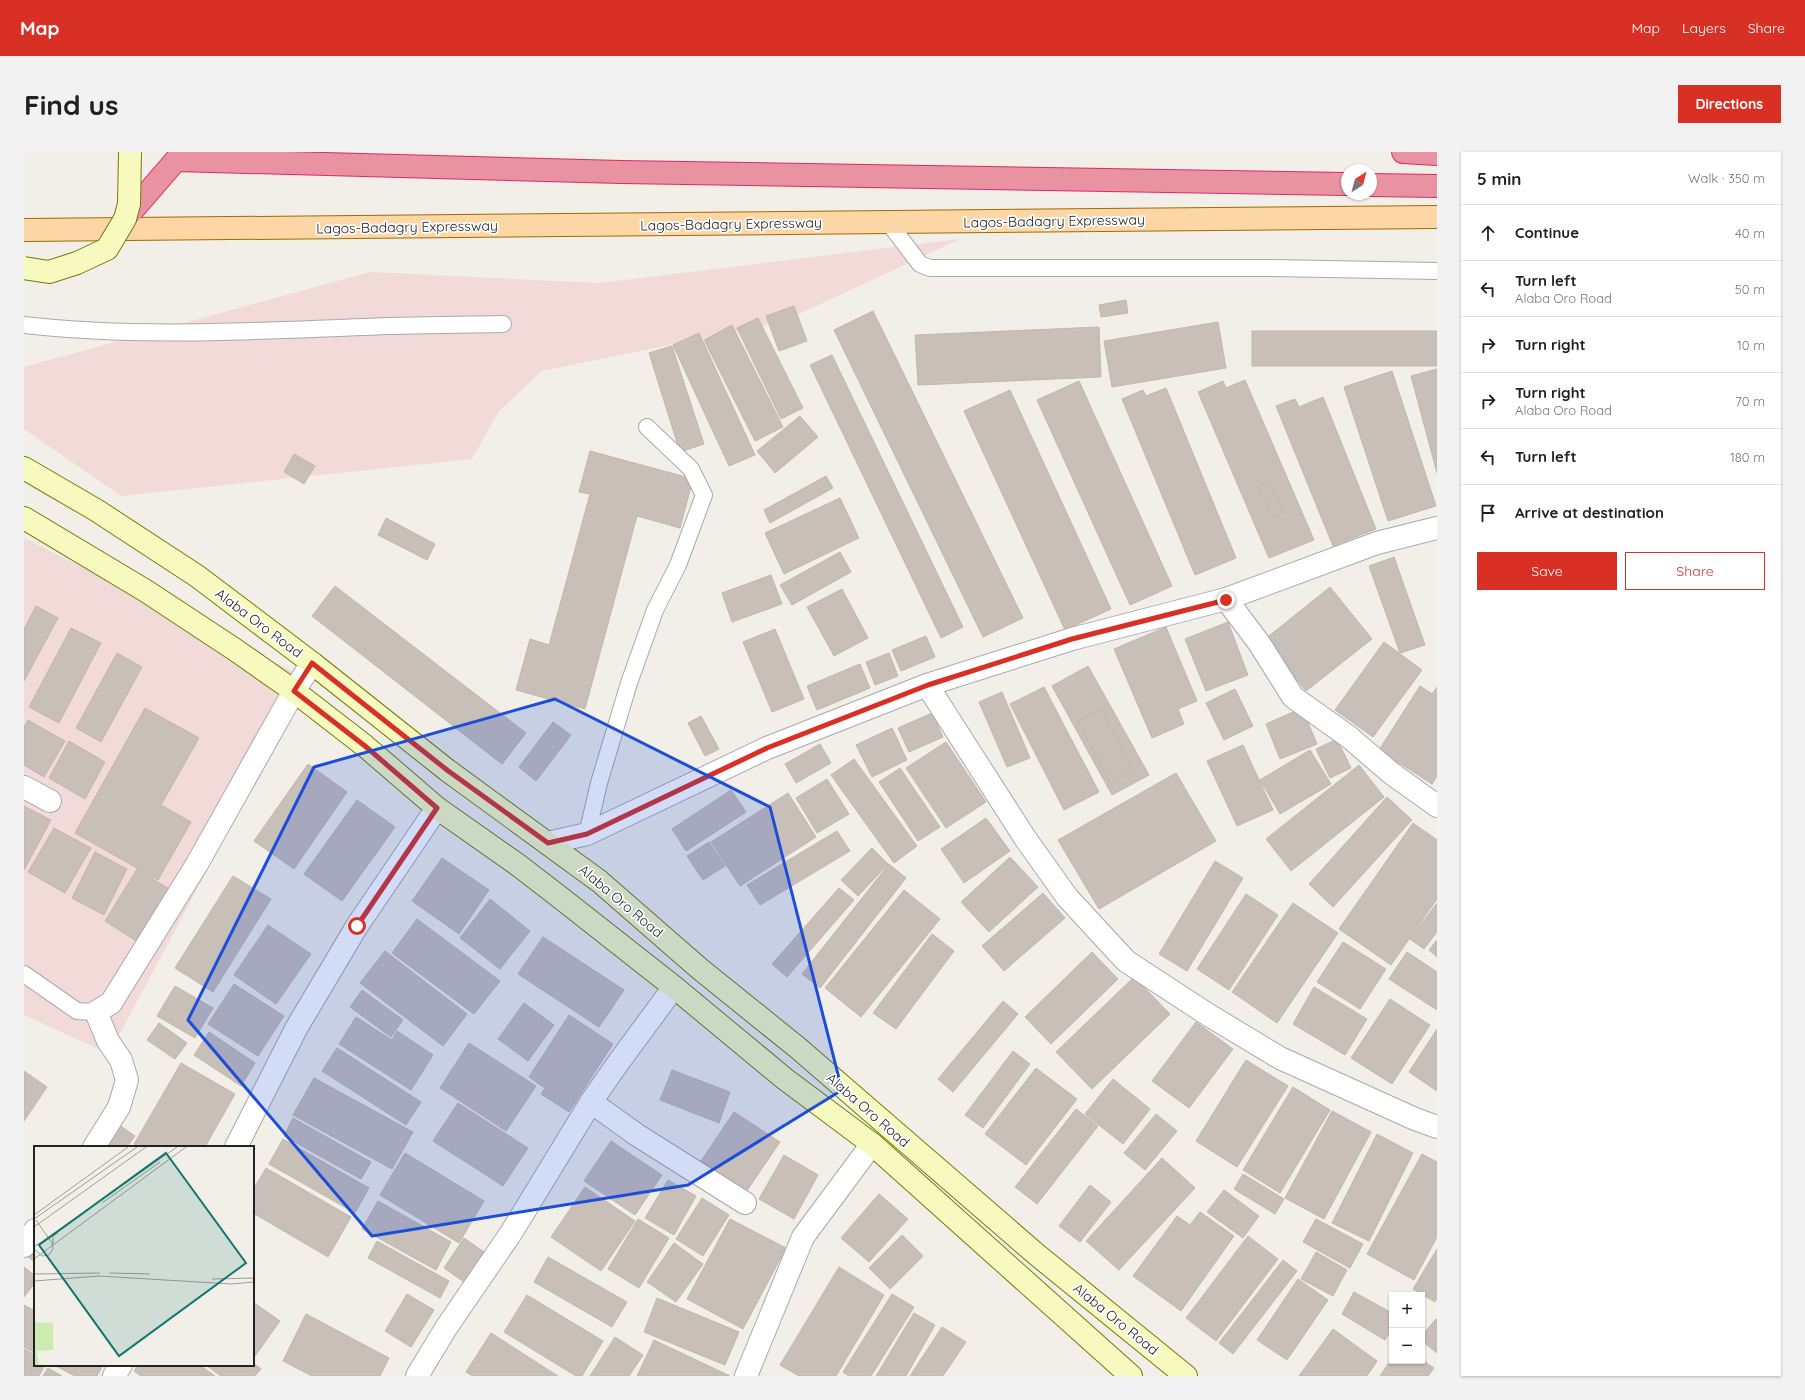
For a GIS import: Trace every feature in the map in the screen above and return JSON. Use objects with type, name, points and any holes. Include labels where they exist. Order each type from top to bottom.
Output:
[{"type":"highway","points":[[1403,152],[1437,154]]},
{"type":"highway","points":[[125,219],[176,160],[621,172],[1341,184]]},
{"type":"highway","points":[[1377,185],[1437,186]]},
{"type":"main road","points":[[24,268],[49,272],[77,263],[107,248],[125,219],[129,204],[130,152]]},
{"type":"main road","name":"Lagos-Badagry Expressway","points":[[24,230],[1437,217]]},
{"type":"main road","name":"Alaba Oro Road","points":[[24,468],[90,506],[197,576],[312,663],[447,770],[599,881],[700,969],[798,1048],[1036,1254],[1186,1376]]},
{"type":"main road","name":"Alaba Oro Road","points":[[24,518],[146,591],[234,649],[294,691],[365,746],[437,808],[524,869],[674,987],[785,1079],[872,1144],[1131,1376]]},
{"type":"street","points":[[548,843],[587,834],[767,748],[928,685],[1072,639],[1226,600],[1377,543],[1437,528]]},
{"type":"street","points":[[1226,600],[1259,643],[1293,697],[1349,737],[1391,773],[1437,806]]},
{"type":"street","points":[[95,1146],[119,1107],[127,1080],[121,1060],[108,1041],[96,1012],[111,1003],[140,957],[197,864],[294,691],[312,663]]},
{"type":"street","points":[[928,685],[1025,838],[1067,897],[1126,961],[1207,1014],[1280,1058],[1415,1119],[1437,1127]]},
{"type":"street","points":[[24,788],[50,801]]},
{"type":"street","points":[[237,1146],[297,1027],[357,926],[437,808]]},
{"type":"street","points":[[417,1376],[446,1328],[511,1233],[591,1102],[674,987]]},
{"type":"street","points":[[591,1102],[637,1135],[745,1203]]},
{"type":"street","points":[[746,1376],[803,1237],[872,1144]]},
{"type":"street","points":[[24,1246],[34,1231]]},
{"type":"street","points":[[114,1376],[120,1366]]},
{"type":"lane","points":[[888,222],[920,264],[930,268],[1272,268],[1437,271]]},
{"type":"lane","points":[[24,325],[75,331],[230,333],[365,326],[503,324]]},
{"type":"lane","points":[[587,834],[629,683],[655,610],[678,565],[704,495],[691,470],[647,427]]},
{"type":"lane","points":[[24,974],[76,1011],[96,1012]]},
{"type":"highlighted area","points":[[555,699],[770,807],[842,1090],[688,1185],[372,1236],[188,1020],[314,767]]},
{"type":"shaded area","points":[[960,239],[782,322],[542,371],[499,411],[472,459],[121,496],[24,429],[24,367],[370,272],[599,283]]},
{"type":"shaded area","points":[[24,538],[309,680],[109,1054],[24,1015]]},
{"type":"building","points":[[1126,300],[1128,313],[1101,317],[1099,305]]},
{"type":"building","points":[[794,306],[807,341],[779,351],[766,316]]},
{"type":"building","points":[[873,311],[1023,618],[983,637],[834,330]]},
{"type":"building","points":[[758,318],[803,408],[781,419],[737,328]]},
{"type":"building","points":[[1218,322],[1226,368],[1112,387],[1104,341]]},
{"type":"building","points":[[732,325],[783,427],[755,441],[704,340]]},
{"type":"building","points":[[1099,327],[1101,377],[918,385],[915,335]]},
{"type":"building","points":[[1252,331],[1437,331],[1437,366],[1252,366]]},
{"type":"building","points":[[699,333],[755,455],[729,466],[673,345]]},
{"type":"building","points":[[672,346],[704,444],[680,452],[649,353]]},
{"type":"building","points":[[832,355],[963,627],[941,638],[810,365]]},
{"type":"building","points":[[1437,369],[1437,473],[1411,376]]},
{"type":"building","points":[[1392,371],[1436,506],[1388,521],[1344,387]]},
{"type":"building","points":[[1245,380],[1314,540],[1269,558],[1198,392],[1223,381],[1226,388]],"holes":[[[1268,482],[1283,512],[1273,517],[1258,487]]]},
{"type":"building","points":[[1079,381],[1172,586],[1130,605],[1037,400]]},
{"type":"building","points":[[1166,388],[1236,558],[1195,575],[1122,399],[1143,390],[1146,396]]},
{"type":"building","points":[[1010,390],[1111,609],[1065,630],[964,411]]},
{"type":"building","points":[[1323,397],[1376,529],[1333,546],[1276,406],[1295,399],[1299,407]]},
{"type":"building","points":[[800,416],[818,437],[775,473],[757,451]]},
{"type":"building","points":[[590,451],[693,479],[680,528],[637,516],[585,709],[516,690],[530,639],[549,645],[590,494],[579,492]]},
{"type":"building","points":[[294,454],[315,466],[304,484],[284,472]]},
{"type":"building","points":[[826,476],[833,488],[770,523],[764,510]]},
{"type":"building","points":[[1268,482],[1283,512],[1273,517],[1258,487]]},
{"type":"building","points":[[840,498],[859,538],[784,574],[765,533]]},
{"type":"building","points":[[386,518],[435,544],[427,560],[378,535]]},
{"type":"building","points":[[840,552],[851,572],[792,605],[780,585]]},
{"type":"building","points":[[1394,557],[1425,645],[1400,653],[1369,566]]},
{"type":"building","points":[[771,575],[782,604],[732,622],[722,593]]},
{"type":"building","points":[[335,586],[526,733],[502,764],[312,616]]},
{"type":"building","points":[[1330,587],[1372,639],[1306,691],[1264,640]]},
{"type":"building","points":[[842,589],[868,638],[834,656],[807,607]]},
{"type":"building","points":[[36,606],[58,618],[24,681],[24,629]]},
{"type":"building","points":[[1228,622],[1248,675],[1206,691],[1185,639]]},
{"type":"building","points":[[1166,627],[1197,701],[1178,709],[1184,724],[1152,738],[1114,649]]},
{"type":"building","points":[[71,628],[101,643],[59,723],[29,707]]},
{"type":"building","points":[[775,629],[804,699],[772,712],[743,642]]},
{"type":"building","points":[[926,636],[935,657],[901,671],[892,650]]},
{"type":"building","points":[[1384,642],[1422,670],[1373,737],[1335,710]]},
{"type":"building","points":[[117,653],[142,667],[101,742],[76,728]]},
{"type":"building","points":[[889,653],[898,676],[875,685],[866,662]]},
{"type":"building","points":[[860,664],[870,688],[817,710],[807,686]]},
{"type":"building","points":[[1088,666],[1149,775],[1112,795],[1052,686]],"holes":[[[1101,709],[1133,771],[1110,783],[1078,721]]]},
{"type":"building","points":[[1420,686],[1432,694],[1437,687],[1437,776],[1432,784],[1379,750]]},
{"type":"building","points":[[1044,687],[1099,792],[1064,810],[1010,704]]},
{"type":"building","points":[[1235,689],[1253,726],[1224,740],[1206,703]]},
{"type":"building","points":[[1002,692],[1030,758],[1007,767],[979,702]]},
{"type":"building","points":[[145,708],[199,738],[161,805],[191,822],[158,880],[75,833]]},
{"type":"building","points":[[1302,708],[1317,744],[1280,759],[1266,724]]},
{"type":"building","points":[[1101,709],[1133,771],[1110,783],[1078,721]]},
{"type":"building","points":[[932,713],[943,737],[909,752],[898,728]]},
{"type":"building","points":[[701,716],[719,749],[705,756],[688,723]]},
{"type":"building","points":[[28,720],[65,741],[44,777],[24,765],[24,727]]},
{"type":"building","points":[[553,722],[571,735],[536,781],[519,767]]},
{"type":"building","points":[[892,728],[907,760],[872,777],[856,745]]},
{"type":"building","points":[[1337,739],[1351,768],[1330,778],[1316,749]]},
{"type":"building","points":[[69,741],[105,762],[85,799],[49,778]]},
{"type":"building","points":[[946,742],[986,802],[946,828],[906,768]]},
{"type":"building","points":[[820,744],[831,763],[796,783],[785,764]]},
{"type":"building","points":[[1243,745],[1273,810],[1237,826],[1207,761]]},
{"type":"building","points":[[1310,750],[1331,784],[1280,814],[1260,780]]},
{"type":"building","points":[[854,759],[917,846],[894,863],[831,775]]},
{"type":"building","points":[[308,764],[347,792],[294,869],[254,841]]},
{"type":"building","points":[[1359,765],[1384,797],[1291,871],[1266,839]]},
{"type":"building","points":[[900,768],[940,827],[918,841],[879,782]]},
{"type":"building","points":[[1176,773],[1216,841],[1099,909],[1058,840]]},
{"type":"building","points":[[827,779],[849,814],[817,833],[796,798]]},
{"type":"building","points":[[731,790],[746,812],[686,851],[672,829]]},
{"type":"building","points":[[788,793],[816,837],[740,886],[711,842]]},
{"type":"building","points":[[1387,797],[1412,820],[1333,907],[1309,884]]},
{"type":"building","points":[[357,800],[395,827],[342,901],[304,874]]},
{"type":"building","points":[[24,806],[51,820],[24,870]]},
{"type":"building","points":[[986,818],[1010,851],[964,883],[941,849]]},
{"type":"building","points":[[1413,823],[1437,840],[1437,899],[1391,965],[1339,929]]},
{"type":"building","points":[[54,828],[91,848],[65,893],[28,872]]},
{"type":"building","points":[[837,831],[850,851],[760,905],[747,885]]},
{"type":"building","points":[[709,842],[725,866],[703,880],[687,856]]},
{"type":"building","points":[[872,848],[888,864],[858,896],[841,880]]},
{"type":"building","points":[[95,852],[127,869],[104,915],[72,898]]},
{"type":"building","points":[[1010,857],[1038,887],[989,932],[961,902]]},
{"type":"building","points":[[442,858],[489,890],[459,934],[412,901]]},
{"type":"building","points":[[1215,861],[1243,878],[1187,971],[1159,954]]},
{"type":"building","points":[[889,864],[906,878],[820,988],[802,974]]},
{"type":"building","points":[[137,869],[174,892],[141,944],[105,921]]},
{"type":"building","points":[[233,876],[271,899],[213,992],[175,968]]},
{"type":"building","points":[[839,888],[854,900],[787,977],[772,964]]},
{"type":"building","points":[[904,890],[940,919],[861,1017],[825,988]]},
{"type":"building","points":[[1043,893],[1065,918],[1004,971],[982,946]]},
{"type":"building","points":[[1246,894],[1278,915],[1229,990],[1197,969]]},
{"type":"building","points":[[490,899],[530,931],[500,969],[460,938]]},
{"type":"building","points":[[1293,903],[1338,933],[1277,1023],[1232,992]]},
{"type":"building","points":[[1437,903],[1437,932],[1424,949],[1410,939]]},
{"type":"building","points":[[417,919],[500,981],[474,1014],[392,953]]},
{"type":"building","points":[[268,925],[311,954],[276,1004],[234,975]]},
{"type":"building","points":[[932,934],[954,951],[896,1029],[873,1013]]},
{"type":"building","points":[[543,937],[624,990],[599,1027],[518,974]]},
{"type":"building","points":[[1437,940],[1437,957],[1429,950]]},
{"type":"building","points":[[1343,942],[1386,969],[1360,1009],[1317,982]]},
{"type":"building","points":[[385,951],[467,1014],[443,1046],[360,983]]},
{"type":"building","points":[[1092,952],[1118,979],[1051,1044],[1025,1017]]},
{"type":"building","points":[[1407,952],[1437,972],[1437,1010],[1389,979]]},
{"type":"building","points":[[1134,977],[1170,1014],[1092,1089],[1056,1052]]},
{"type":"building","points":[[234,984],[284,1016],[258,1056],[208,1024]]},
{"type":"building","points":[[175,986],[213,1008],[195,1038],[157,1016]]},
{"type":"building","points":[[1314,987],[1367,1019],[1345,1055],[1293,1024]]},
{"type":"building","points":[[362,990],[403,1020],[391,1037],[350,1007]]},
{"type":"building","points":[[1390,999],[1430,1025],[1392,1084],[1351,1058]]},
{"type":"building","points":[[1003,1001],[1018,1014],[953,1092],[938,1079]]},
{"type":"building","points":[[524,1003],[554,1025],[528,1061],[498,1039]]},
{"type":"building","points":[[569,1015],[613,1044],[569,1112],[541,1094],[545,1088],[529,1077]]},
{"type":"building","points":[[356,1017],[392,1040],[397,1031],[433,1055],[411,1090],[339,1044]]},
{"type":"building","points":[[1196,1022],[1233,1049],[1189,1108],[1152,1081]]},
{"type":"building","points":[[159,1023],[187,1043],[175,1059],[147,1040]]},
{"type":"building","points":[[1437,1029],[1437,1091],[1409,1072]]},
{"type":"building","points":[[209,1032],[255,1063],[241,1086],[194,1055]]},
{"type":"building","points":[[469,1043],[536,1086],[506,1131],[440,1088]]},
{"type":"building","points":[[337,1048],[421,1102],[406,1125],[322,1071]]},
{"type":"building","points":[[1013,1051],[1030,1064],[983,1128],[965,1115]]},
{"type":"building","points":[[1246,1060],[1288,1086],[1237,1167],[1196,1141]]},
{"type":"building","points":[[181,1063],[235,1094],[206,1146],[137,1146],[134,1144]]},
{"type":"building","points":[[1036,1068],[1077,1099],[1026,1165],[985,1134]]},
{"type":"building","points":[[672,1070],[730,1092],[719,1123],[660,1100]]},
{"type":"building","points":[[24,1071],[47,1087],[24,1121]]},
{"type":"building","points":[[314,1078],[413,1132],[392,1169],[293,1115]]},
{"type":"building","points":[[1113,1079],[1150,1109],[1123,1144],[1085,1114]]},
{"type":"building","points":[[1293,1087],[1330,1110],[1280,1193],[1243,1170]]},
{"type":"building","points":[[458,1103],[528,1148],[503,1186],[433,1141]]},
{"type":"building","points":[[1076,1109],[1098,1126],[1037,1204],[1015,1187]]},
{"type":"building","points":[[1332,1111],[1371,1132],[1324,1219],[1285,1198]]},
{"type":"building","points":[[734,1112],[780,1142],[746,1192],[701,1161]]},
{"type":"building","points":[[1156,1114],[1177,1131],[1145,1170],[1124,1153]]},
{"type":"building","points":[[293,1118],[371,1162],[361,1179],[284,1136]]},
{"type":"building","points":[[115,1122],[135,1136],[128,1146],[98,1146]]},
{"type":"building","points":[[1377,1134],[1413,1153],[1369,1241],[1332,1223]]},
{"type":"building","points":[[283,1139],[369,1188],[355,1213],[269,1164]]},
{"type":"building","points":[[611,1141],[662,1175],[635,1215],[584,1181]]},
{"type":"building","points":[[405,1153],[484,1201],[459,1243],[380,1195]]},
{"type":"building","points":[[1422,1154],[1437,1162],[1437,1237],[1414,1280],[1367,1254]]},
{"type":"building","points":[[784,1155],[818,1175],[794,1219],[759,1199]]},
{"type":"building","points":[[1162,1158],[1195,1188],[1119,1270],[1086,1241]]},
{"type":"building","points":[[266,1168],[351,1217],[328,1257],[254,1214],[254,1188]]},
{"type":"building","points":[[1243,1174],[1284,1199],[1275,1214],[1234,1189]]},
{"type":"building","points":[[668,1180],[696,1196],[674,1235],[645,1218]]},
{"type":"building","points":[[1090,1185],[1111,1202],[1080,1242],[1059,1226]]},
{"type":"building","points":[[585,1187],[635,1221],[601,1271],[551,1237]]},
{"type":"building","points":[[1224,1190],[1259,1216],[1243,1238],[1207,1212]]},
{"type":"building","points":[[879,1194],[908,1219],[869,1262],[841,1238]]},
{"type":"building","points":[[702,1198],[729,1215],[703,1256],[676,1239]]},
{"type":"building","points":[[378,1201],[451,1242],[436,1270],[362,1229]]},
{"type":"building","points":[[1200,1212],[1234,1236],[1181,1311],[1133,1276],[1177,1216],[1190,1225]]},
{"type":"building","points":[[638,1219],[669,1238],[639,1288],[608,1269]]},
{"type":"building","points":[[730,1219],[786,1248],[743,1329],[687,1299]]},
{"type":"building","points":[[1316,1219],[1363,1244],[1350,1268],[1303,1242]]},
{"type":"building","points":[[902,1235],[923,1256],[890,1289],[869,1268]]},
{"type":"building","points":[[1248,1236],[1278,1259],[1216,1341],[1186,1318]]},
{"type":"building","points":[[34,1237],[34,1261],[24,1254]]},
{"type":"building","points":[[464,1238],[484,1252],[464,1282],[444,1268]]},
{"type":"building","points":[[377,1241],[449,1281],[440,1298],[368,1258]]},
{"type":"building","points":[[674,1243],[703,1264],[676,1302],[647,1282]]},
{"type":"building","points":[[1437,1249],[1437,1298],[1435,1302],[1425,1296],[1425,1292],[1418,1292],[1413,1289]]},
{"type":"building","points":[[1316,1252],[1347,1270],[1333,1296],[1301,1279]]},
{"type":"building","points":[[548,1257],[627,1302],[612,1327],[534,1282]]},
{"type":"building","points":[[1283,1260],[1297,1271],[1233,1354],[1219,1343]]},
{"type":"building","points":[[24,1267],[34,1275],[34,1284],[24,1297]]},
{"type":"building","points":[[839,1267],[884,1295],[836,1376],[799,1376],[780,1365]]},
{"type":"building","points":[[1298,1279],[1328,1300],[1287,1360],[1257,1340]]},
{"type":"building","points":[[1354,1292],[1389,1311],[1389,1333],[1385,1340],[1342,1314]]},
{"type":"building","points":[[407,1294],[434,1310],[411,1347],[385,1331]]},
{"type":"building","points":[[892,1294],[914,1307],[871,1376],[849,1376],[843,1372]]},
{"type":"building","points":[[527,1295],[603,1341],[582,1376],[576,1376],[504,1332]]},
{"type":"building","points":[[657,1298],[739,1332],[725,1365],[644,1332]]},
{"type":"building","points":[[254,1303],[280,1321],[254,1356]]},
{"type":"building","points":[[24,1305],[34,1310],[34,1352],[24,1347]]},
{"type":"building","points":[[914,1313],[935,1325],[906,1376],[876,1376]]},
{"type":"building","points":[[306,1314],[389,1358],[380,1376],[312,1376],[283,1361]]},
{"type":"building","points":[[1436,1319],[1437,1353],[1425,1343],[1425,1332]]},
{"type":"building","points":[[942,1327],[966,1342],[943,1376],[910,1376]]},
{"type":"building","points":[[1333,1329],[1377,1361],[1367,1376],[1299,1376]]},
{"type":"building","points":[[491,1333],[558,1376],[473,1376],[466,1372]]},
{"type":"building","points":[[615,1337],[643,1355],[629,1376],[590,1376]]},
{"type":"building","points":[[654,1340],[730,1376],[637,1376]]},
{"type":"building","points":[[24,1349],[34,1354],[34,1366],[44,1366],[39,1376],[24,1376]]},
{"type":"building","points":[[1389,1362],[1389,1364],[1425,1364],[1425,1362],[1434,1368],[1428,1376],[1380,1376]]},
{"type":"building","points":[[254,1364],[261,1369],[255,1376],[221,1376],[207,1366],[254,1366]]},
{"type":"building","points":[[56,1366],[102,1366],[97,1376],[75,1376]]},
{"type":"building","points":[[137,1366],[201,1366],[215,1376],[141,1376],[134,1371]]},
{"type":"building","points":[[48,1368],[62,1376],[43,1376]]},
{"type":"route","points":[[357,926],[437,808],[365,746],[294,691],[312,663],[447,770],[548,843],[587,834],[767,748],[928,685],[1072,639],[1226,600]]}]
